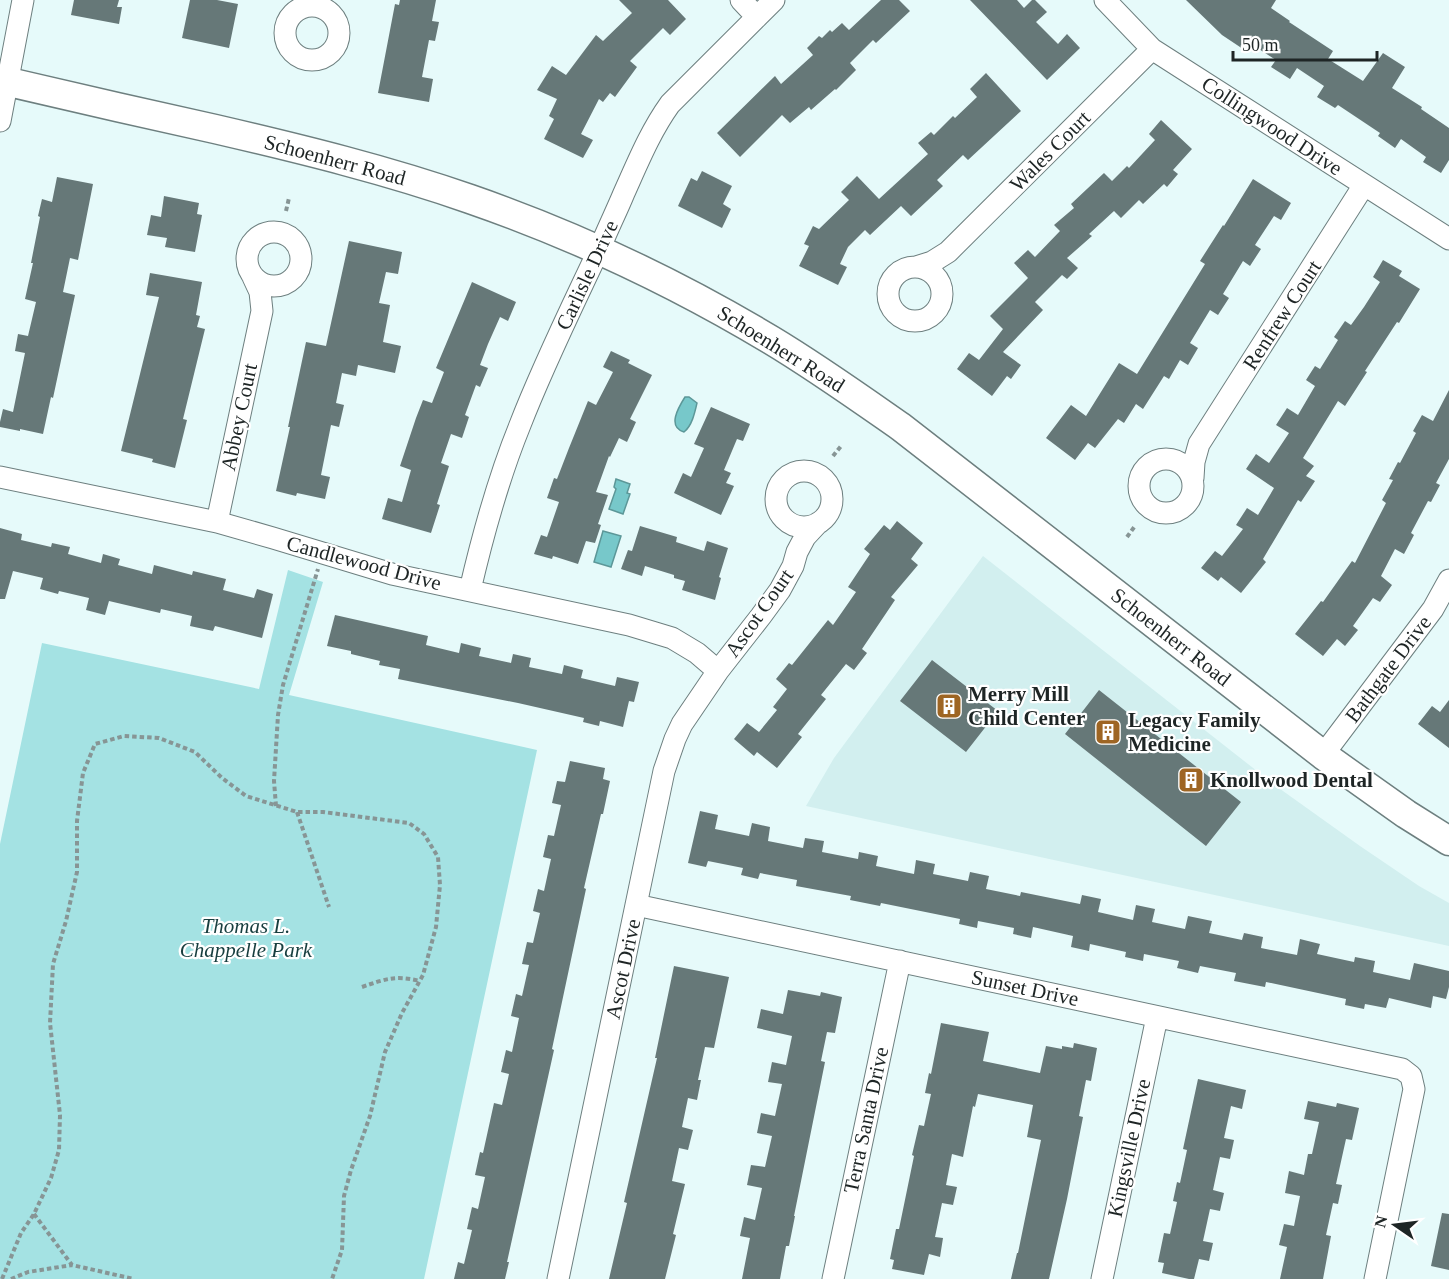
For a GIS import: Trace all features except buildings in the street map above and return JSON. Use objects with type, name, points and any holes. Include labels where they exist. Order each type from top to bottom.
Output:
[{"type":"main road","name":"Schoenherr Road","points":[[4,81],[379,170],[518,217],[649,274],[712,306],[771,340],[901,427],[1323,755],[1406,814],[1449,841]]},
{"type":"street","points":[[0,121],[4,81],[23,0]]},
{"type":"street","points":[[741,0],[757,17]]},
{"type":"street","name":"Carlisle Drive","points":[[470,590],[483,534],[519,425],[646,143],[670,104],[774,0]]},
{"type":"street","name":"Collingwood Drive","points":[[1105,0],[1152,49],[1449,240]]},
{"type":"street","points":[[318,4],[337,20],[340,29],[339,39],[330,55],[312,61],[295,55],[289,48],[285,32],[294,8],[298,10],[318,4]]},
{"type":"street","name":"Wales Court","points":[[948,252],[942,270],[940,306],[934,314],[918,322],[900,318],[888,303],[887,294],[893,278],[907,268],[932,262],[948,252],[1152,49]]},
{"type":"street","name":"Renfrew Court","points":[[1199,444],[1183,453],[1159,459],[1144,469],[1140,477],[1140,494],[1151,509],[1160,513],[1170,513],[1186,505],[1194,488],[1194,462],[1199,444],[1364,185]]},
{"type":"street","name":"Abbey Court","points":[[217,522],[262,311],[260,292],[248,269],[248,250],[260,235],[278,231],[287,234],[299,247],[302,256],[301,264],[298,273],[273,295],[262,311]]},
{"type":"street","points":[[916,267],[924,268],[932,273],[938,279],[941,287]]},
{"type":"street","points":[[253,277],[268,286],[285,284]]},
{"type":"street","points":[[1167,458],[1183,464],[1193,478]]},
{"type":"street","name":"Ascot Court","points":[[718,671],[780,590],[805,537],[830,509],[831,490],[826,482],[819,475],[801,471],[785,479],[777,494],[780,512],[792,524],[796,536],[797,552]]},
{"type":"street","name":"Candlewood Drive","points":[[0,477],[217,522],[392,574],[629,625],[672,638],[697,653],[718,671]]},
{"type":"street","points":[[792,524],[809,527],[818,523]]},
{"type":"street","name":"Bathgate Drive","points":[[1323,755],[1433,609],[1449,580]]},
{"type":"street","name":"Ascot Drive","points":[[558,1279],[664,771],[675,739],[686,717],[718,671]]},
{"type":"street","name":"Sunset Drive","points":[[636,905],[1396,1067],[1408,1072],[1413,1082],[1413,1096],[1375,1279]]},
{"type":"street","name":"Terra Santa Drive","points":[[833,1279],[900,961]]},
{"type":"street","name":"Kingsville Drive","points":[[1102,1279],[1157,1017]]},
{"type":"path","points":[[286,211],[289,198]]},
{"type":"path","points":[[833,456],[841,446]]},
{"type":"path","points":[[1127,537],[1135,526]]},
{"type":"path","points":[[276,806],[274,782],[283,685],[315,577]]},
{"type":"path","points":[[2,1279],[21,1233],[51,1178],[59,1150],[60,1115],[50,1023],[54,964],[77,872],[77,821],[83,773],[95,744],[124,736],[159,738],[195,752],[222,778],[246,796],[276,806],[297,812],[323,812],[409,823],[424,834],[438,857],[440,885],[436,927],[423,975],[402,1013],[385,1052],[370,1116],[344,1196],[342,1250],[332,1279]]},
{"type":"path","points":[[297,812],[329,907]]},
{"type":"path","points":[[362,987],[388,978],[405,977],[420,981]]},
{"type":"path","points":[[33,1214],[72,1264]]},
{"type":"path","points":[[11,1279],[28,1272],[72,1264],[135,1279]]},
{"type":"shaded area","points":[[685,397],[697,403],[691,423],[684,432],[679,430],[675,422],[677,412]]},
{"type":"shaded area","points":[[616,479],[630,484],[627,493],[630,494],[623,514],[609,509],[616,489],[614,487]]},
{"type":"shaded area","points":[[603,531],[621,536],[611,567],[594,562]]},
{"type":"shaded area","points":[[983,556],[1276,786],[1419,886],[1449,903],[1449,946],[806,806],[834,758]]},
{"type":"green space","name":"Thomas L. Chappelle Park","points":[[288,570],[323,582],[289,695],[537,750],[424,1279],[0,1279],[0,844],[42,643],[259,689]]},
{"type":"place","name":"Merry Mill Child Center","points":[[949,706]]},
{"type":"place","name":"Legacy Family Medicine","points":[[1108,732]]},
{"type":"place","name":"Knollwood Dental","points":[[1191,780]]}]
